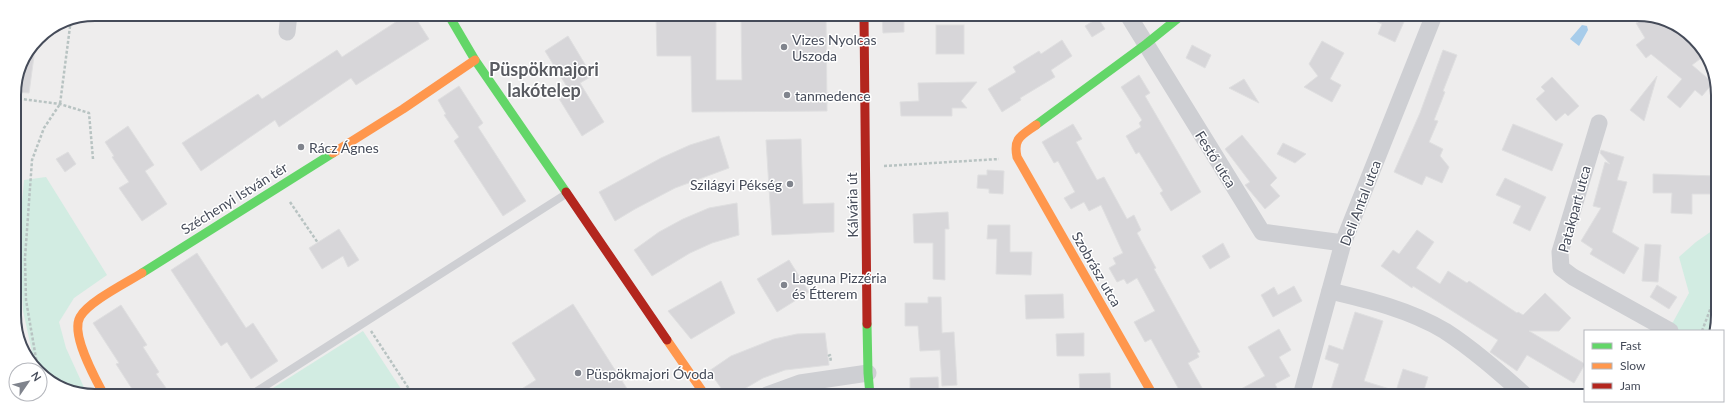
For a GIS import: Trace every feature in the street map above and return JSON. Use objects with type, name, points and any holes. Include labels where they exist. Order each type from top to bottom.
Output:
[{"type":"street","points":[[287,32],[289,21]]},
{"type":"street","points":[[452,21],[476,60],[700,389]]},
{"type":"street","name":"Kálvária út","points":[[864,21],[868,373],[869,389]]},
{"type":"street","name":"Festő utca","points":[[1132,21],[1262,232],[1344,243]]},
{"type":"street","points":[[1017,157],[1015,147],[1018,138],[1146,44],[1175,21]]},
{"type":"street","name":"Deli Antal utca","points":[[1303,389],[1344,243],[1432,21]]},
{"type":"street","name":"Széchenyi István tér","points":[[101,389],[88,366],[77,328],[79,318],[88,307],[403,109],[476,60]]},
{"type":"street","name":"Patakpart utca","points":[[1599,123],[1560,252],[1561,268],[1573,277],[1668,330]]},
{"type":"street","name":"Szobrász utca","points":[[1017,157],[1150,389]]},
{"type":"street","points":[[1330,291],[1397,309],[1444,331],[1500,372],[1518,389]]},
{"type":"street","points":[[784,389],[800,383],[868,373]]},
{"type":"lane","points":[[260,389],[567,194]]},
{"type":"path","points":[[36,360],[26,300],[25,258],[32,160],[44,128],[60,104],[70,25]]},
{"type":"path","points":[[21,99],[60,104],[89,113],[93,159]]},
{"type":"path","points":[[866,167],[1017,157]]},
{"type":"path","points":[[279,186],[318,243]]},
{"type":"path","points":[[1702,330],[1711,307]]},
{"type":"path","points":[[365,322],[409,389]]},
{"type":"green space","points":[[46,177],[107,275],[74,298],[59,322],[66,348],[84,388],[71,385],[50,374],[48,372],[48,362],[38,362],[33,355],[23,311],[21,274],[21,214],[24,180]]},
{"type":"green space","points":[[1711,232],[1710,330],[1653,330],[1673,322],[1689,293],[1679,257]]},
{"type":"green space","points":[[363,331],[401,389],[271,389]]},
{"type":"water","points":[[1582,25],[1587,26],[1588,30],[1579,46],[1570,39]]},
{"type":"building","points":[[397,21],[417,21],[429,39],[356,85],[351,78],[279,127],[275,120],[201,171],[182,143],[258,94],[262,99],[337,50],[342,57]]},
{"type":"building","name":"Vizes Nyolcas Uszoda","points":[[656,21],[716,21],[716,80],[742,80],[741,21],[826,21],[827,111],[692,112],[691,56],[657,56]]},
{"type":"building","points":[[882,21],[904,21],[904,32],[883,33]]},
{"type":"building","points":[[1093,21],[1100,21],[1105,29],[1092,37],[1085,26]]},
{"type":"building","points":[[1375,21],[1404,21],[1395,42],[1378,34],[1382,24]]},
{"type":"building","points":[[1639,21],[1652,22],[1670,29],[1682,36],[1696,50],[1701,58],[1692,65],[1710,80],[1710,86],[1702,96],[1695,90],[1680,108],[1667,97],[1682,79],[1651,54],[1646,58],[1636,45],[1645,38],[1636,23]]},
{"type":"building","points":[[936,25],[964,25],[964,54],[936,54]]},
{"type":"building","points":[[568,36],[592,76],[580,83],[604,122],[582,136],[558,97],[569,90],[545,51]]},
{"type":"building","points":[[1062,40],[1072,56],[1051,70],[1055,77],[1020,98],[1021,100],[1002,112],[988,89],[1016,72],[1013,67],[1039,51],[1041,54]]},
{"type":"building","points":[[1322,41],[1344,53],[1330,79],[1341,85],[1332,102],[1304,87],[1318,76],[1309,64]]},
{"type":"building","points":[[1192,45],[1211,55],[1205,68],[1186,58]]},
{"type":"building","points":[[1443,50],[1457,55],[1443,91],[1445,92],[1434,120],[1438,121],[1429,142],[1443,149],[1440,156],[1449,167],[1442,183],[1426,176],[1422,185],[1394,172],[1420,113]]},
{"type":"building","points":[[35,52],[29,93],[21,92],[22,80]]},
{"type":"building","points":[[1139,75],[1150,93],[1145,96],[1201,192],[1171,211],[1160,193],[1163,191],[1139,152],[1136,154],[1126,136],[1141,127],[1139,123],[1142,120],[1121,87]]},
{"type":"building","points":[[1657,76],[1644,121],[1630,110]]},
{"type":"building","points":[[1552,77],[1579,106],[1568,116],[1565,113],[1556,121],[1536,99],[1545,91],[1541,87]]},
{"type":"building","points":[[1244,79],[1259,103],[1229,88]]},
{"type":"building","points":[[977,82],[961,101],[967,108],[952,108],[952,116],[901,116],[900,102],[919,101],[918,83]]},
{"type":"building","points":[[459,86],[483,123],[478,127],[526,201],[503,216],[454,141],[459,137],[444,115],[446,114],[438,100]]},
{"type":"building","points":[[1073,124],[1082,139],[1076,142],[1097,180],[1104,177],[1127,219],[1134,215],[1141,230],[1137,233],[1156,268],[1154,269],[1200,352],[1197,353],[1199,357],[1188,363],[1203,389],[1179,389],[1151,339],[1145,342],[1134,322],[1155,311],[1137,278],[1127,284],[1124,279],[1117,282],[1109,268],[1116,264],[1113,258],[1123,253],[1101,205],[1089,211],[1084,202],[1071,209],[1064,198],[1075,192],[1058,161],[1054,163],[1042,142]]},
{"type":"building","points":[[1513,124],[1563,144],[1552,171],[1502,150]]},
{"type":"building","points":[[128,126],[154,165],[145,171],[167,204],[142,221],[119,188],[129,182],[112,157],[114,156],[105,142]]},
{"type":"building","points":[[1242,135],[1277,178],[1270,185],[1280,196],[1265,209],[1245,185],[1250,182],[1225,149]]},
{"type":"building","points":[[719,136],[729,168],[675,188],[615,221],[599,192],[661,158],[690,145]]},
{"type":"building","points":[[801,139],[803,204],[834,203],[834,232],[772,235],[766,140]]},
{"type":"building","points":[[1283,143],[1306,154],[1295,163],[1277,154]]},
{"type":"building","points":[[1601,150],[1624,157],[1617,180],[1627,182],[1612,232],[1639,248],[1624,274],[1590,254],[1593,249],[1581,241],[1601,208],[1593,206],[1605,162],[1610,164],[1600,153]]},
{"type":"building","points":[[68,152],[76,164],[65,172],[56,159]]},
{"type":"building","points":[[987,170],[1004,171],[1003,194],[989,193],[989,189],[977,188],[978,175],[987,175]]},
{"type":"building","points":[[1653,174],[1711,176],[1711,194],[1692,194],[1692,214],[1671,213],[1672,193],[1653,193]]},
{"type":"building","points":[[1505,178],[1546,197],[1530,231],[1513,223],[1521,206],[1496,195]]},
{"type":"building","points":[[737,203],[739,235],[712,243],[690,253],[652,276],[634,250],[659,232],[683,219],[709,208]]},
{"type":"building","points":[[948,212],[949,229],[945,229],[945,280],[933,279],[933,243],[914,243],[913,214]]},
{"type":"building","points":[[988,225],[1010,225],[1010,252],[1032,252],[1031,275],[996,274],[997,239],[987,239]]},
{"type":"building","points":[[339,229],[359,260],[348,267],[343,256],[322,269],[309,248]]},
{"type":"building","points":[[1417,230],[1434,242],[1416,268],[1440,284],[1448,271],[1467,283],[1469,281],[1517,313],[1518,312],[1523,315],[1545,293],[1571,318],[1559,331],[1529,331],[1584,363],[1574,383],[1527,355],[1517,371],[1490,352],[1498,340],[1413,286],[1412,288],[1381,266],[1393,250],[1399,254]]},
{"type":"building","points":[[1223,243],[1230,257],[1210,269],[1202,256]]},
{"type":"building","points":[[1645,244],[1661,245],[1658,282],[1642,281]]},
{"type":"building","points":[[197,253],[246,328],[253,323],[278,361],[251,379],[227,342],[221,346],[171,270]]},
{"type":"building","points":[[789,260],[809,292],[777,312],[757,279]]},
{"type":"building","points":[[721,281],[735,313],[691,339],[668,311]]},
{"type":"building","points":[[1657,285],[1677,297],[1669,309],[1650,297]]},
{"type":"building","points":[[1294,286],[1302,301],[1273,317],[1261,295],[1274,287],[1278,295]]},
{"type":"building","points":[[1063,294],[1064,318],[1026,319],[1025,295]]},
{"type":"building","points":[[928,297],[941,297],[942,333],[954,332],[957,385],[942,386],[940,350],[920,351],[918,326],[905,326],[905,303],[928,303]]},
{"type":"building","points":[[573,304],[627,389],[522,389],[536,380],[512,343]]},
{"type":"building","points":[[121,305],[147,345],[143,347],[159,372],[156,374],[166,388],[132,389],[116,364],[119,363],[93,323]]},
{"type":"building","points":[[1355,312],[1383,321],[1364,381],[1390,389],[1331,389],[1339,364],[1325,359],[1329,345],[1343,350]]},
{"type":"building","points":[[1279,329],[1291,350],[1279,357],[1290,376],[1275,384],[1278,389],[1241,389],[1265,376],[1248,347]]},
{"type":"building","points":[[825,333],[829,365],[785,370],[763,378],[744,389],[722,389],[709,371],[731,356],[774,339],[797,334]]},
{"type":"building","points":[[1084,333],[1084,356],[1057,356],[1056,334]]},
{"type":"building","points":[[1403,369],[1428,377],[1424,389],[1397,389]]},
{"type":"building","points":[[1110,373],[1111,389],[1080,389],[1079,374]]},
{"type":"building","points":[[938,377],[939,389],[910,389],[910,378]]},
{"type":"traffic: fast","points":[[452,21],[475,60],[566,192]]},
{"type":"traffic: fast","points":[[1036,125],[1146,44],[1175,21]]},
{"type":"traffic: fast","points":[[142,273],[333,153]]},
{"type":"traffic: fast","points":[[867,324],[869,389]]},
{"type":"traffic: slow","points":[[333,153],[403,109],[475,60]]},
{"type":"traffic: slow","points":[[1036,125],[1022,135],[1017,141],[1017,157],[1150,389]]},
{"type":"traffic: slow","points":[[101,389],[85,357],[81,345],[78,334],[80,317],[84,311],[99,299],[142,273]]},
{"type":"traffic: slow","points":[[667,340],[701,389]]},
{"type":"traffic: jam","points":[[864,21],[867,324]]},
{"type":"traffic: jam","points":[[566,192],[667,340]]},
{"type":"place","name":"Vizes Nyolcas Uszoda","points":[[784,47]]},
{"type":"place","name":"tanmedence","points":[[787,95]]},
{"type":"place","name":"Rácz Ágnes","points":[[301,147]]},
{"type":"place","name":"Szilágyi Pékség","points":[[790,184]]},
{"type":"place","name":"Laguna Pizzéria és Étterem","points":[[784,285]]},
{"type":"place","name":"Püspökmajori Óvoda","points":[[578,373]]},
{"type":"district","name":"Püspökmajori lakótelep","points":[[544,79]]}]
